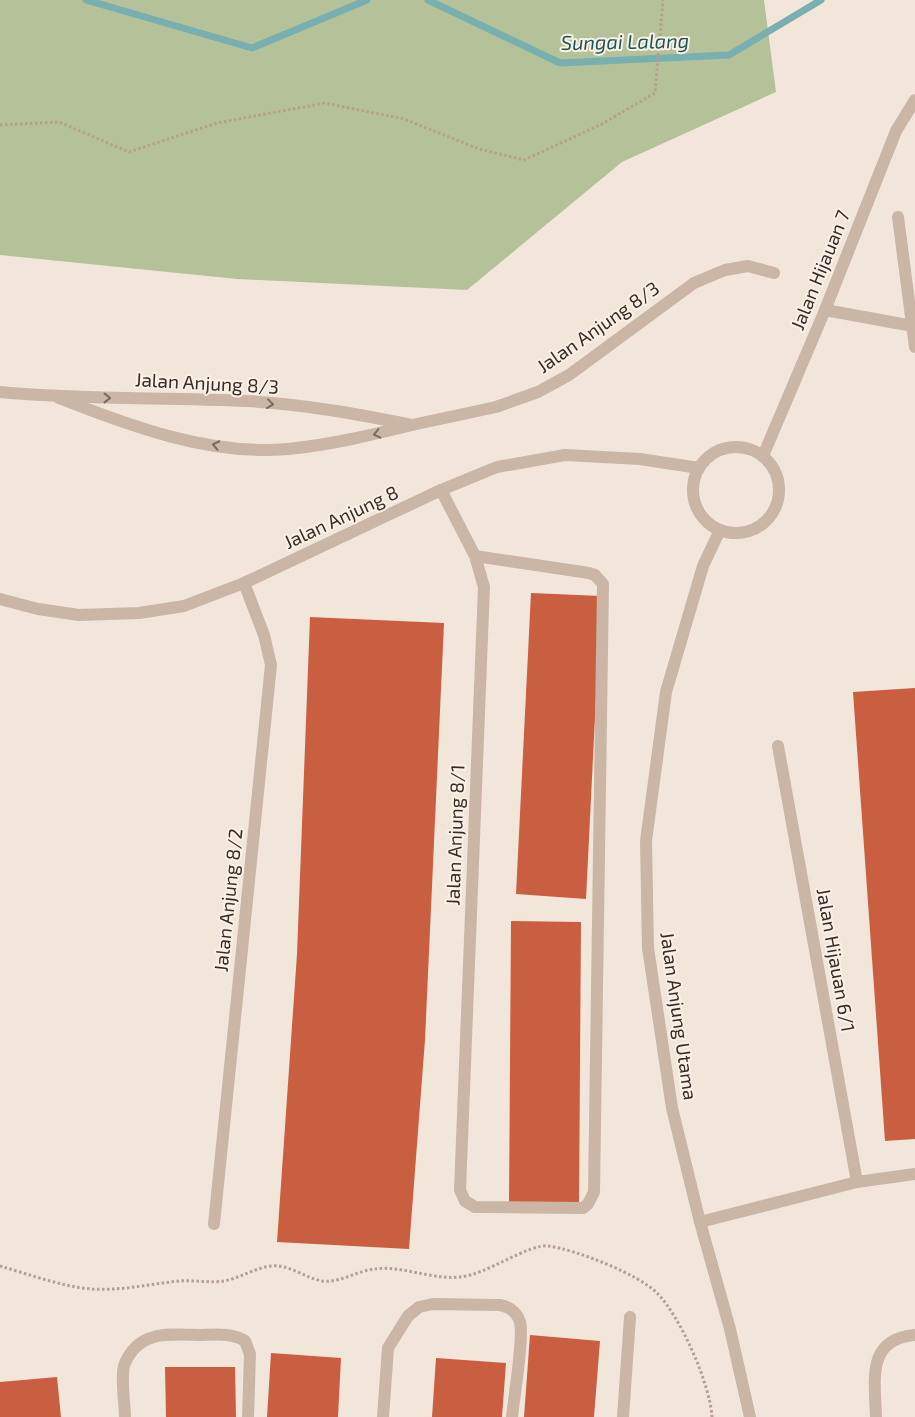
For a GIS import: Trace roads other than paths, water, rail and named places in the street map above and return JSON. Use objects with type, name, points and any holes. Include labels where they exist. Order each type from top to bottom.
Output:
[{"type":"street","name":"Jalan Hijauan 7","points":[[763,456],[825,310],[896,131],[915,100]]},
{"type":"street","points":[[898,217],[915,347]]},
{"type":"street","name":"Jalan Anjung 8/3","points":[[59,398],[128,425],[223,447],[286,449],[336,443],[496,407],[538,392],[569,375],[694,283],[726,270],[748,266],[774,273]]},
{"type":"street","points":[[825,310],[913,326]]},
{"type":"street","name":"Jalan Anjung 8/3","points":[[0,392],[59,398],[248,401],[350,413],[412,426]]},
{"type":"street","points":[[728,447],[752,450],[763,456],[772,465],[777,476],[779,495],[773,512],[766,522],[756,529],[738,533],[720,530],[701,514],[695,503],[694,479],[699,468],[706,458],[728,447]]},
{"type":"street","name":"Jalan Anjung 8","points":[[0,599],[38,609],[79,615],[139,613],[184,606],[244,583],[441,490],[498,467],[564,455],[640,459],[699,468]]},
{"type":"street","name":"Jalan Anjung 8/1","points":[[441,490],[475,556],[484,587],[460,1190],[465,1200],[475,1207],[576,1209],[588,1204],[592,1199],[594,1182],[603,584],[595,575],[589,573],[475,556]]},
{"type":"street","name":"Jalan Anjung Utama","points":[[720,530],[703,566],[666,692],[646,840],[648,948],[672,1108],[700,1222],[730,1329],[750,1417]]},
{"type":"street","name":"Jalan Anjung 8/2","points":[[214,1224],[271,665],[264,636],[244,583]]},
{"type":"street","name":"Jalan Hijauan 6/1","points":[[778,746],[857,1182]]},
{"type":"street","points":[[700,1222],[857,1182],[915,1174]]},
{"type":"street","points":[[383,1417],[388,1348],[408,1316],[419,1307],[433,1304],[500,1304],[515,1312],[521,1329],[512,1417]]},
{"type":"street","points":[[623,1417],[630,1318]]},
{"type":"street","points":[[125,1417],[124,1364],[140,1343],[154,1335],[240,1338],[245,1341],[250,1354],[248,1417]]},
{"type":"street","points":[[876,1417],[875,1375],[879,1353],[892,1340],[915,1335]]},
{"type":"waterway","name":"Sungai Lalang","points":[[86,0],[252,48],[367,0]]},
{"type":"waterway","name":"Sungai Lalang","points":[[428,0],[560,63],[729,55],[821,0]]}]
